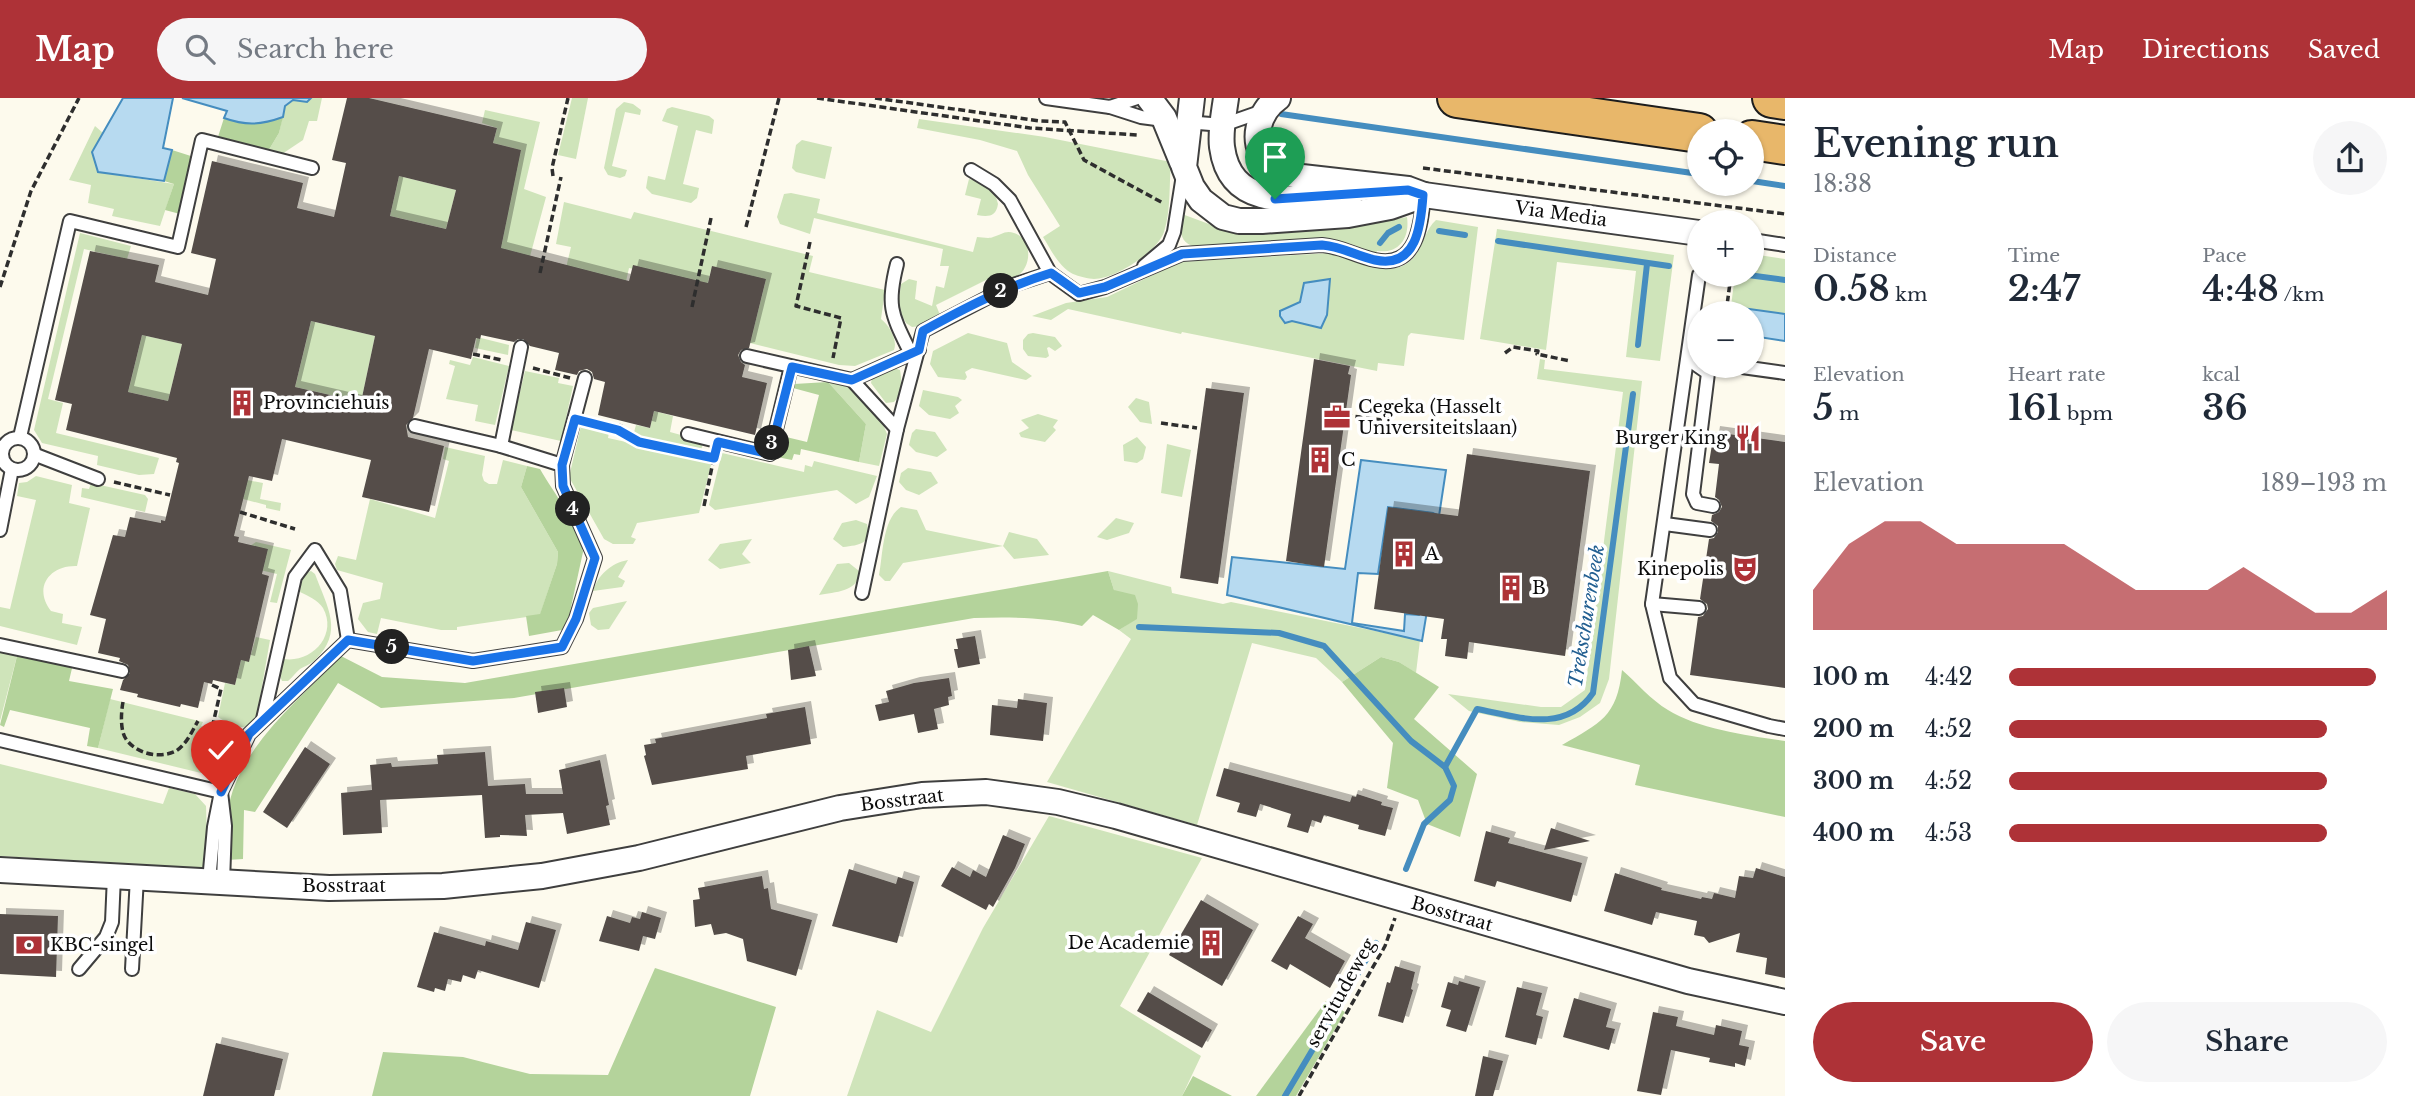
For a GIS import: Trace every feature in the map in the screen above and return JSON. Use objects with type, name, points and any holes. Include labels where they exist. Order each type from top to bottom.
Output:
[{"type":"highway","points":[[1457,98],[1687,130]]},
{"type":"highway","points":[[1772,98],[1785,100]]},
{"type":"highway","points":[[1764,142],[1785,145]]},
{"type":"street","points":[[1149,98],[1182,113],[1184,167]]},
{"type":"street","name":"Via Media","points":[[1226,98],[1222,145],[1227,166],[1238,182],[1254,193],[1275,199],[1415,192]]},
{"type":"street","name":"Via Media","points":[[1270,104],[1257,134],[1260,149],[1265,159],[1285,173],[1687,231]]},
{"type":"street","name":"Via Media","points":[[1184,167],[1201,201],[1223,216],[1239,221],[1348,215],[1390,206],[1415,192]]},
{"type":"street","name":"Bosstraat","points":[[0,870],[329,888],[418,886],[542,876],[639,858],[840,808],[922,795],[986,792],[1058,803],[1116,816],[1688,981],[1785,1002]]},
{"type":"lane","points":[[1046,98],[1110,107],[1142,117],[1182,113],[1223,125],[1270,104]]},
{"type":"lane","points":[[1110,107],[1137,98]]},
{"type":"lane","points":[[20,437],[70,221],[178,247],[202,140],[312,168]]},
{"type":"lane","points":[[1132,275],[1168,245],[1174,232],[1184,167]]},
{"type":"lane","points":[[971,170],[993,184],[1010,200],[1051,273],[1079,293],[1105,287],[1182,254],[1322,245],[1340,247],[1372,260],[1388,262],[1400,258],[1415,244],[1420,227],[1415,192]]},
{"type":"lane","points":[[1764,242],[1785,245]]},
{"type":"lane","points":[[897,264],[890,301],[892,316],[915,352]]},
{"type":"lane","points":[[862,593],[897,429],[915,352],[923,331],[1010,286],[1051,273]]},
{"type":"lane","points":[[501,446],[521,347]]},
{"type":"lane","points":[[852,380],[915,352]]},
{"type":"lane","points":[[747,356],[852,380],[897,429]]},
{"type":"lane","points":[[688,434],[770,454],[792,367]]},
{"type":"lane","points":[[1764,370],[1785,373]]},
{"type":"lane","points":[[348,640],[473,661],[562,647],[576,619],[595,558],[563,486],[562,465],[585,378]]},
{"type":"lane","points":[[1691,378],[1652,604],[1670,678],[1694,704],[1785,729]]},
{"type":"lane","points":[[1707,378],[1693,494],[1696,503],[1713,506]]},
{"type":"lane","points":[[415,426],[501,446],[562,465]]},
{"type":"lane","points":[[20,437],[32,443],[36,455],[32,465],[22,470],[12,469],[4,463],[1,452],[4,444],[20,437]]},
{"type":"lane","points":[[36,455],[98,479]]},
{"type":"lane","points":[[0,530],[12,469]]},
{"type":"lane","points":[[1665,524],[1710,530]]},
{"type":"lane","points":[[262,720],[295,577],[315,551],[340,592],[348,640]]},
{"type":"lane","points":[[1652,604],[1699,608]]},
{"type":"lane","points":[[216,882],[214,827],[221,792],[242,746],[262,720],[348,640]]},
{"type":"lane","points":[[0,645],[122,671]]},
{"type":"lane","points":[[0,740],[221,792]]},
{"type":"lane","points":[[79,969],[106,936],[125,876]]},
{"type":"lane","points":[[125,876],[132,969]]},
{"type":"path","points":[[0,287],[32,191],[79,98]]},
{"type":"path","points":[[553,176],[552,168],[568,98]]},
{"type":"path","points":[[746,226],[779,98]]},
{"type":"path","points":[[817,98],[1068,131]]},
{"type":"path","points":[[874,98],[1040,121],[1065,122],[1084,159],[1177,209]]},
{"type":"path","points":[[1421,168],[1785,215]]},
{"type":"path","points":[[540,273],[561,177]]},
{"type":"path","points":[[692,307],[711,218]]},
{"type":"path","points":[[810,242],[796,306],[841,318],[829,374]]},
{"type":"path","points":[[1505,353],[1513,347],[1570,361]]},
{"type":"path","points":[[1345,415],[1382,420]]},
{"type":"path","points":[[575,419],[618,430],[639,442],[689,453]]},
{"type":"path","points":[[1161,423],[1197,428]]},
{"type":"path","points":[[618,430],[621,424]]},
{"type":"path","points":[[704,506],[718,442]]},
{"type":"path","points":[[701,455],[714,458]]},
{"type":"path","points":[[132,486],[170,495]]},
{"type":"path","points":[[240,512],[295,529]]},
{"type":"path","points":[[212,685],[221,689],[213,724],[233,732],[242,746]]},
{"type":"path","points":[[123,702],[121,711],[125,738],[136,748],[151,755],[165,755],[177,750],[188,740],[198,720]]},
{"type":"path","name":"servitudeweg","points":[[1299,1096],[1385,946],[1402,900]]},
{"type":"green space","points":[[311,98],[322,98],[317,121],[309,121],[303,140],[279,156],[267,153],[279,133],[285,106],[294,100],[307,102]]},
{"type":"green space","points":[[572,98],[588,98],[576,159],[558,155]]},
{"type":"green space","points":[[624,102],[641,110],[640,115],[625,112],[612,166],[627,170],[625,176],[620,178],[608,175],[604,168],[616,109]]},
{"type":"green space","points":[[672,107],[709,116],[714,120],[712,134],[696,130],[683,184],[699,188],[697,198],[691,203],[652,194],[646,188],[648,176],[665,180],[678,126],[662,121],[667,109]]},
{"type":"green space","points":[[485,110],[540,122],[524,189],[546,197],[525,275],[497,268],[520,150],[493,143],[497,128],[482,123]]},
{"type":"green space","points":[[283,117],[279,133],[267,153],[217,140],[224,118],[254,124]]},
{"type":"green space","points":[[919,119],[1045,137],[1171,162],[1169,206],[1164,232],[1153,248],[1124,269],[1094,279],[1073,274],[1059,263],[1043,237],[1060,226],[1028,175],[1017,151],[980,140],[917,128]]},
{"type":"green space","points":[[95,126],[103,133],[92,152],[98,172],[174,184],[160,226],[112,216],[114,209],[88,203],[91,185],[69,180]]},
{"type":"green space","points":[[802,140],[832,147],[825,179],[796,172],[792,168],[796,145]]},
{"type":"green space","points":[[172,150],[194,157],[180,214],[165,210],[174,184],[164,181]]},
{"type":"green space","points":[[399,176],[456,190],[446,229],[390,216]]},
{"type":"green space","points":[[969,179],[984,185],[994,194],[998,204],[993,214],[977,215],[981,199],[965,195]]},
{"type":"green space","points":[[784,194],[820,199],[817,213],[973,252],[977,237],[990,238],[1011,232],[1025,242],[1028,249],[1026,264],[1017,276],[1008,279],[994,276],[936,305],[940,315],[921,326],[912,327],[906,323],[898,308],[901,284],[909,279],[917,281],[915,299],[932,306],[936,286],[944,288],[949,266],[940,266],[943,249],[814,218],[810,234],[780,224],[777,217]]},
{"type":"green space","points":[[564,202],[631,219],[634,212],[813,256],[809,272],[885,290],[881,319],[892,333],[894,350],[855,366],[839,365],[750,343],[765,283],[711,270],[701,310],[683,281],[629,268],[625,286],[565,272],[571,247],[556,244]]},
{"type":"green space","points":[[1182,214],[1225,230],[1248,234],[1350,228],[1407,217],[1407,232],[1397,247],[1377,251],[1376,254],[1329,239],[1195,247],[1183,238]]},
{"type":"green space","points":[[1436,220],[1478,227],[1464,340],[1411,333],[1408,336],[1404,366],[1378,363],[1377,371],[1182,332],[1181,334],[1068,309],[1051,320],[1032,316],[1066,303],[1107,297],[1180,262],[1330,253],[1376,267],[1399,267],[1409,262],[1417,253],[1427,231]]},
{"type":"green space","points":[[1497,229],[1674,255],[1660,361],[1626,357],[1636,271],[1557,262],[1546,350],[1480,339]]},
{"type":"green space","points":[[80,233],[131,246],[127,259],[84,249],[48,399],[63,403],[56,433],[159,458],[154,474],[139,475],[97,465],[98,456],[42,443],[34,430]]},
{"type":"green space","points":[[1764,256],[1785,259],[1785,314],[1764,311],[1764,301],[1732,301],[1733,287],[1764,287]]},
{"type":"green space","points":[[311,321],[375,336],[361,402],[295,387]]},
{"type":"green space","points":[[968,333],[1007,343],[1012,362],[1032,376],[1026,380],[972,368],[965,372],[965,380],[938,377],[930,364],[933,351]]},
{"type":"green space","points":[[1033,333],[1055,337],[1062,346],[1055,351],[1047,348],[1049,356],[1046,358],[1028,356],[1023,349],[1023,340]]},
{"type":"green space","points":[[142,335],[182,344],[168,401],[128,392]]},
{"type":"green space","points":[[477,337],[509,345],[508,355],[475,348]]},
{"type":"green space","points":[[473,357],[509,366],[495,425],[475,421],[478,405],[446,399],[455,366],[449,364],[450,360],[470,365]]},
{"type":"green space","points":[[1540,359],[1545,360],[1544,369],[1642,381],[1609,679],[1600,703],[1580,717],[1559,725],[1520,722],[1469,711],[1448,694],[1541,707],[1561,707],[1585,690],[1623,392],[1537,379]]},
{"type":"green space","points":[[894,368],[900,370],[900,391],[894,402],[886,403],[871,383],[872,378]]},
{"type":"green space","points":[[525,371],[559,378],[558,383],[573,386],[561,441],[511,430]]},
{"type":"green space","points":[[828,382],[849,387],[882,422],[887,434],[879,466],[859,462],[866,424]]},
{"type":"green space","points":[[828,382],[866,424],[859,462],[801,449],[800,455],[794,454],[792,460],[777,457],[782,436],[807,442],[819,395],[793,388],[794,384]]},
{"type":"green space","points":[[923,390],[958,397],[962,400],[955,406],[959,413],[950,419],[929,415],[919,406]]},
{"type":"green space","points":[[1136,398],[1149,402],[1152,424],[1140,422],[1128,407]]},
{"type":"green space","points":[[654,411],[673,416],[670,432],[703,441],[701,452],[633,436],[636,425],[650,428]]},
{"type":"green space","points":[[1038,414],[1058,420],[1053,427],[1056,430],[1045,442],[1021,437],[1019,433],[1029,428],[1021,420]]},
{"type":"green space","points":[[581,426],[609,432],[608,438],[707,460],[711,465],[699,513],[637,523],[631,537],[636,539],[633,544],[613,544],[604,539],[569,477]]},
{"type":"green space","points":[[916,429],[935,432],[947,450],[937,457],[916,452],[909,445]]},
{"type":"green space","points":[[1137,437],[1146,447],[1143,459],[1137,463],[1124,461],[1123,445]]},
{"type":"green space","points":[[1167,444],[1191,450],[1182,497],[1161,493]]},
{"type":"green space","points":[[445,447],[485,456],[482,475],[484,481],[489,484],[497,484],[503,460],[527,466],[521,487],[558,552],[557,564],[540,615],[457,627],[457,630],[441,630],[381,618],[377,634],[368,632],[358,619],[363,603],[380,599],[383,583],[337,570],[335,564],[338,556],[356,560],[370,499],[435,518],[449,461],[443,459]]},
{"type":"green space","points":[[722,453],[804,472],[805,465],[812,467],[814,461],[877,476],[869,497],[856,504],[837,490],[715,510],[709,505]]},
{"type":"green space","points":[[527,466],[540,469],[572,520],[583,552],[568,621],[562,630],[529,636],[526,616],[540,614],[557,564],[558,552],[521,487]]},
{"type":"green space","points":[[908,468],[931,472],[938,483],[919,495],[906,490],[899,482],[901,473]]},
{"type":"green space","points":[[36,476],[72,485],[69,503],[90,508],[77,566],[59,569],[44,586],[46,602],[51,611],[63,614],[62,623],[82,627],[77,645],[0,626],[0,607],[10,609],[36,500],[17,496],[19,483],[27,482]]},
{"type":"green space","points":[[247,480],[263,483],[260,499],[281,503],[280,511],[243,499]]},
{"type":"green space","points":[[91,483],[145,495],[148,499],[145,512],[81,497],[82,488],[89,489]]},
{"type":"green space","points":[[901,507],[917,510],[926,530],[1003,546],[903,563],[890,581],[885,581],[879,575],[884,538],[890,520]]},
{"type":"green space","points":[[1116,518],[1134,523],[1129,533],[1107,540],[1097,537]]},
{"type":"green space","points":[[856,520],[867,524],[868,536],[859,544],[843,547],[833,539],[842,523]]},
{"type":"green space","points":[[1009,532],[1037,539],[1049,555],[1014,559],[1003,546]]},
{"type":"green space","points":[[752,539],[742,554],[751,563],[720,569],[708,560],[720,544]]},
{"type":"green space","points":[[256,542],[291,550],[277,603],[270,602],[277,574],[260,570],[250,546]]},
{"type":"green space","points":[[628,560],[618,577],[625,581],[622,587],[593,591],[606,571]]},
{"type":"green space","points":[[849,563],[859,571],[855,583],[839,592],[819,595],[837,564]]},
{"type":"green space","points":[[311,571],[315,574],[331,619],[329,640],[314,661],[300,669],[288,681],[282,681],[280,676],[284,659],[304,657],[313,652],[325,637],[327,618],[323,608],[313,598],[300,592],[302,575]]},
{"type":"green space","points":[[1108,571],[1171,587],[1172,593],[1223,604],[1231,602],[1420,640],[1416,673],[1399,662],[1381,657],[1342,682],[1316,658],[1252,643],[1197,825],[1047,782],[1131,639],[1119,630],[1137,618],[1114,590]]},
{"type":"green space","points":[[1108,571],[1114,590],[1135,595],[1138,604],[1137,619],[1119,630],[1093,615],[1082,626],[1028,618],[974,618],[514,698],[381,708],[338,683],[255,812],[244,810],[243,859],[227,860],[230,800],[248,759],[276,722],[341,656],[382,677],[465,683]]},
{"type":"green space","points":[[627,601],[609,629],[598,630],[591,625],[589,613],[593,608]]},
{"type":"green space","points":[[256,637],[270,640],[256,721],[242,727],[218,717],[225,683],[235,685],[241,660],[249,661]]},
{"type":"green space","points":[[0,652],[18,652],[0,721]]},
{"type":"green space","points":[[18,652],[73,664],[69,681],[113,689],[98,748],[87,746],[90,728],[10,710],[4,727],[0,725]]},
{"type":"green space","points":[[1381,657],[1399,662],[1439,687],[1414,719],[1477,774],[1460,837],[1427,824],[1418,800],[1387,788],[1393,743],[1342,682]]},
{"type":"green space","points":[[1622,670],[1656,701],[1680,717],[1725,731],[1785,741],[1785,817],[1635,785],[1640,765],[1562,745],[1587,731],[1611,709],[1620,686]]},
{"type":"green space","points":[[110,699],[203,722],[201,726],[220,733],[224,742],[226,750],[220,766],[201,773],[98,748]]},
{"type":"green space","points":[[0,764],[163,804],[169,788],[195,794],[206,806],[205,868],[0,856]]},
{"type":"green space","points":[[1049,816],[1202,858],[1120,1006],[1201,1056],[1182,1096],[847,1096],[877,1010],[931,1032],[983,928]]},
{"type":"green space","points":[[655,968],[776,1007],[750,1096],[372,1096],[383,1052],[463,1057],[530,1074],[608,1075]]},
{"type":"green space","points":[[1326,1001],[1345,1012],[1296,1096],[1256,1096]]},
{"type":"green space","points":[[1193,1076],[1232,1096],[1182,1096]]},
{"type":"water","points":[[123,98],[173,98],[163,148],[172,150],[164,181],[98,172],[92,152]]},
{"type":"water","points":[[182,98],[311,98],[307,102],[293,100],[285,106],[283,117],[254,124],[224,118],[227,111]]},
{"type":"water","points":[[1330,279],[1327,315],[1321,328],[1292,321],[1285,323],[1280,311],[1300,302],[1304,283]]},
{"type":"water","points":[[1764,311],[1785,314],[1785,341],[1764,338]]},
{"type":"water","points":[[1361,460],[1446,470],[1439,516],[1388,507],[1378,574],[1358,573],[1352,623],[1404,631],[1405,614],[1419,615],[1428,605],[1422,641],[1227,595],[1232,557],[1345,569]]},
{"type":"building","name":"Provinciehuis","points":[[347,98],[369,98],[497,128],[493,143],[521,150],[501,248],[629,281],[633,265],[708,283],[712,266],[766,279],[749,348],[741,350],[738,355],[745,365],[742,377],[767,383],[755,435],[654,411],[650,428],[598,415],[605,382],[594,379],[592,372],[587,369],[579,371],[577,375],[555,370],[559,353],[530,346],[523,339],[514,342],[481,335],[480,339],[476,338],[471,359],[429,349],[413,418],[406,425],[408,437],[444,446],[429,512],[362,497],[371,460],[282,439],[272,481],[249,476],[234,536],[239,537],[238,542],[268,549],[262,574],[269,576],[249,662],[241,660],[235,685],[213,680],[212,684],[204,682],[198,708],[181,704],[180,707],[137,697],[138,694],[120,690],[123,680],[130,673],[128,665],[119,661],[120,658],[98,653],[106,619],[90,615],[113,535],[125,537],[130,517],[161,523],[161,520],[165,521],[179,463],[176,462],[177,458],[66,430],[72,404],[55,400],[90,251],[159,265],[155,282],[208,295],[216,259],[191,253],[212,161],[303,183],[297,208],[334,217],[346,163],[332,160]],"holes":[[[399,176],[456,190],[446,229],[390,216]],[[311,321],[375,336],[361,402],[295,387]],[[142,335],[182,344],[168,401],[128,392]]]},
{"type":"building","name":"C","points":[[1314,359],[1350,366],[1348,374],[1351,375],[1324,567],[1286,561]]},
{"type":"building","points":[[1206,388],[1244,393],[1218,584],[1180,578]]},
{"type":"building","name":"Kinepolis","points":[[1714,432],[1785,442],[1785,688],[1690,675],[1698,617],[1703,616],[1708,609],[1707,604],[1700,599],[1709,539],[1714,538],[1718,532],[1718,526],[1711,521],[1712,515],[1722,507],[1715,497],[1719,464],[1709,463]]},
{"type":"building","name":"B","points":[[1467,454],[1590,471],[1565,656],[1469,642],[1467,659],[1445,656],[1447,639],[1441,639],[1444,619],[1374,609],[1388,507],[1458,516]]},
{"type":"building","points":[[975,636],[980,664],[958,668],[954,649],[958,649],[956,639]]},
{"type":"building","points":[[809,646],[816,676],[791,680],[788,650]]},
{"type":"building","points":[[949,678],[952,696],[948,697],[949,705],[934,709],[938,729],[918,733],[914,714],[879,721],[875,705],[889,702],[886,691],[914,683]]},
{"type":"building","points":[[564,688],[567,707],[538,713],[535,692]]},
{"type":"building","points":[[1018,699],[1047,703],[1043,741],[990,735],[992,705],[1017,708]]},
{"type":"building","points":[[805,707],[811,744],[746,756],[748,769],[652,785],[644,756],[644,745],[656,743],[655,739],[767,718],[766,714]]},
{"type":"building","points":[[305,747],[330,764],[287,828],[263,812]]},
{"type":"building","points":[[485,752],[488,786],[525,784],[526,794],[563,794],[559,770],[600,760],[610,825],[567,834],[563,813],[525,815],[527,836],[500,835],[485,838],[482,795],[380,800],[382,833],[343,835],[341,793],[372,790],[370,765],[391,763],[392,767],[438,764],[437,755]]},
{"type":"building","points":[[1224,768],[1350,802],[1352,796],[1356,797],[1357,794],[1382,802],[1381,805],[1393,808],[1385,836],[1358,829],[1359,825],[1324,815],[1321,823],[1312,820],[1308,833],[1287,827],[1291,814],[1260,804],[1256,817],[1237,812],[1240,803],[1216,796]]},
{"type":"building","points":[[1551,828],[1590,841],[1544,850]]},
{"type":"building","points":[[1486,831],[1510,838],[1508,843],[1582,863],[1571,902],[1497,881],[1495,887],[1474,881]]},
{"type":"building","points":[[1003,835],[1025,844],[993,907],[989,904],[986,910],[941,886],[952,867],[970,877],[973,870],[986,877]]},
{"type":"building","points":[[1756,868],[1785,877],[1785,978],[1765,974],[1767,958],[1736,952],[1740,933],[1709,943],[1704,937],[1694,935],[1697,921],[1656,912],[1652,925],[1604,911],[1615,873],[1662,888],[1661,890],[1712,899],[1714,893],[1735,898],[1739,876],[1753,878]]},
{"type":"building","points":[[849,869],[896,884],[898,877],[914,882],[897,943],[832,926]]},
{"type":"building","points":[[762,876],[764,889],[768,888],[771,909],[812,920],[796,976],[747,961],[743,939],[726,933],[714,935],[711,924],[695,927],[693,900],[700,899],[698,888]]},
{"type":"building","name":"De Academie","points":[[1201,900],[1253,930],[1222,986],[1169,955]]},
{"type":"building","points":[[642,912],[661,918],[655,939],[643,936],[639,951],[599,941],[607,916],[630,923],[632,917],[640,919]]},
{"type":"building","name":"KBC-singel","points":[[0,914],[58,916],[56,977],[0,974]]},
{"type":"building","points":[[1298,916],[1313,924],[1305,938],[1345,961],[1330,988],[1290,964],[1287,970],[1271,961]]},
{"type":"building","points":[[526,922],[556,930],[539,988],[478,970],[475,979],[463,975],[461,982],[448,979],[445,991],[435,988],[434,992],[417,987],[434,932],[485,946],[486,941],[518,950]]},
{"type":"building","points":[[1395,966],[1415,972],[1413,990],[1403,1023],[1378,1016],[1387,982],[1390,983]]},
{"type":"building","points":[[1459,981],[1480,987],[1466,1032],[1446,1026],[1451,1010],[1441,1007],[1448,982],[1458,985]]},
{"type":"building","points":[[1517,987],[1542,993],[1536,1015],[1543,1017],[1536,1045],[1505,1037]]},
{"type":"building","points":[[1148,992],[1212,1030],[1202,1048],[1137,1011]]},
{"type":"building","points":[[1574,998],[1611,1009],[1606,1027],[1615,1029],[1609,1050],[1563,1037]]},
{"type":"building","points":[[1653,1012],[1678,1017],[1676,1026],[1714,1035],[1716,1025],[1742,1031],[1739,1045],[1749,1047],[1745,1066],[1709,1062],[1710,1058],[1671,1050],[1661,1095],[1637,1091]]},
{"type":"building","points":[[216,1043],[283,1059],[274,1096],[203,1096]]},
{"type":"building","points":[[1483,1056],[1503,1061],[1493,1096],[1475,1096]]},
{"type":"waterway","points":[[1281,114],[1687,172]]},
{"type":"waterway","points":[[1764,183],[1785,186]]},
{"type":"waterway","points":[[1380,243],[1388,233],[1399,227]]},
{"type":"waterway","points":[[1439,231],[1465,235]]},
{"type":"waterway","points":[[1498,241],[1669,266]]},
{"type":"waterway","name":"Trekschurenbeek","points":[[1638,345],[1647,264]]},
{"type":"waterway","name":"Trekschurenbeek","points":[[1764,277],[1785,280]]},
{"type":"waterway","name":"Trekschurenbeek","points":[[1445,767],[1477,709],[1524,718],[1555,718],[1582,706],[1593,693],[1633,394]]},
{"type":"waterway","name":"Trekschurenbeek","points":[[1139,627],[1279,633],[1324,646],[1411,741],[1445,767],[1454,786],[1450,800],[1424,824],[1406,869]]},
{"type":"waterway","name":"Trekschurenbeek","points":[[1285,1096],[1376,943]]},
{"type":"place","name":"Provinciehuis","points":[[242,403]]},
{"type":"place","name":"Cegeka (Hasselt Universiteitslaan)","points":[[1337,417]]},
{"type":"place","name":"Burger King","points":[[1748,438]]},
{"type":"place","name":"C","points":[[1320,460]]},
{"type":"place","name":"A","points":[[1404,554]]},
{"type":"place","name":"Kinepolis","points":[[1745,569]]},
{"type":"place","name":"B","points":[[1511,588]]},
{"type":"place","name":"De Academie","points":[[1211,943]]},
{"type":"place","name":"KBC-singel","points":[[29,945]]},
{"type":"route","points":[[221,792],[249,734],[348,640],[473,661],[562,647],[576,619],[595,558],[563,486],[562,465],[575,419],[618,430],[639,442],[714,458],[718,442],[770,454],[792,367],[852,380],[919,350],[923,331],[941,321],[1010,286],[1051,273],[1079,293],[1105,287],[1182,254],[1322,245],[1340,247],[1372,260],[1388,262],[1400,258],[1415,244],[1420,227],[1423,195],[1408,190],[1275,199]]}]
